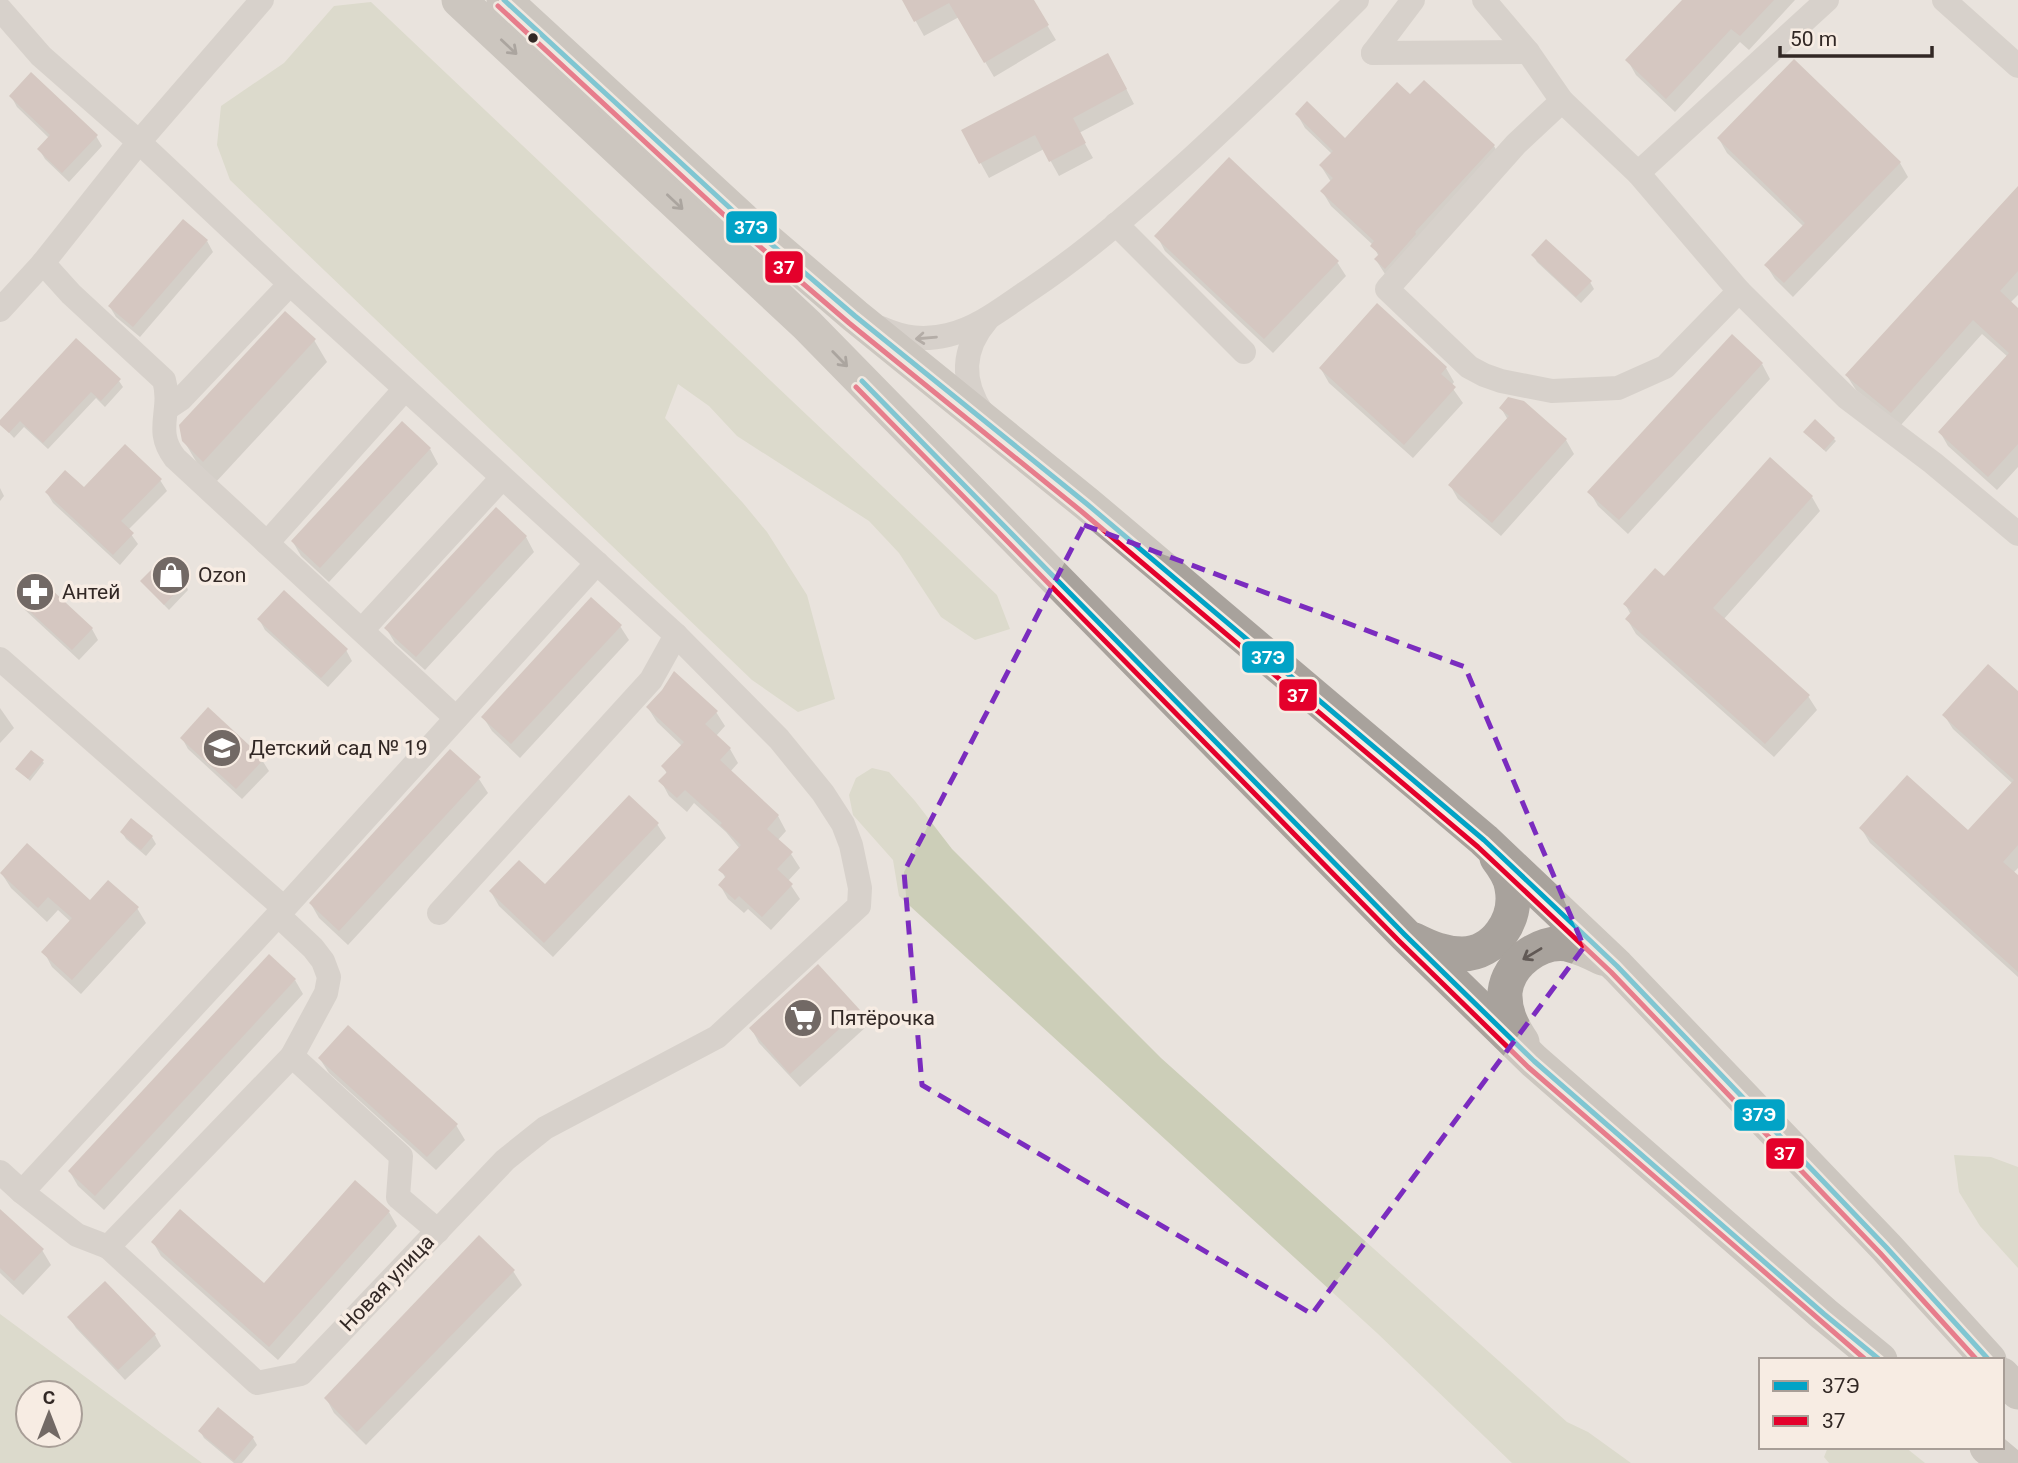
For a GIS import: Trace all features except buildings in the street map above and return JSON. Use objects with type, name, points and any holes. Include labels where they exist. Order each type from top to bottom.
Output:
[{"type":"highway","points":[[459,0],[807,325],[1405,935],[1534,1061],[1813,1305],[1878,1358]]},
{"type":"highway","points":[[504,0],[743,220],[1484,840],[1617,966],[1877,1237],[1987,1358]]},
{"type":"highway","points":[[1405,935],[1437,951],[1465,954],[1488,946],[1504,931],[1513,909],[1513,887],[1502,865],[1484,840]]},
{"type":"highway","points":[[1534,1061],[1509,1023],[1505,991],[1515,966],[1536,949],[1564,944],[1590,952],[1617,966]]},
{"type":"highway","points":[[2004,1376],[2018,1392]]},
{"type":"highway","points":[[1989,1449],[2006,1463]]},
{"type":"street","points":[[0,310],[43,262],[139,142],[262,0]]},
{"type":"street","points":[[855,316],[912,339],[950,335],[990,317],[1067,265],[1116,224],[1278,79],[1357,0]]},
{"type":"street","points":[[1413,0],[1373,52],[1528,52]]},
{"type":"street","points":[[1484,0],[1528,52],[1562,101],[1638,173],[1739,291],[1847,398],[1933,463],[2018,534]]},
{"type":"street","points":[[1638,173],[1827,0]]},
{"type":"street","points":[[1944,0],[2018,66]]},
{"type":"street","points":[[0,9],[41,56],[139,142],[290,285],[676,635],[651,680],[439,913]]},
{"type":"street","points":[[1562,101],[1516,144],[1387,289],[1469,367],[1501,381],[1552,391],[1618,388],[1665,367],[1739,291]]},
{"type":"street","points":[[1116,224],[1244,352]]},
{"type":"street","points":[[43,262],[71,294],[159,374],[166,388],[163,437],[167,448],[456,718]]},
{"type":"street","points":[[166,409],[181,399],[290,285]]},
{"type":"street","points":[[990,317],[976,334],[968,351],[966,367],[970,388],[992,426]]},
{"type":"street","points":[[267,543],[405,389]]},
{"type":"street","points":[[362,630],[502,478]]},
{"type":"street","points":[[22,1192],[597,563]]},
{"type":"street","name":"Новая улица","points":[[108,1247],[257,1382],[300,1374],[505,1160],[545,1128],[718,1037],[859,906],[860,888],[851,845],[843,824],[823,793],[779,739],[676,635]]},
{"type":"street","points":[[0,659],[281,911],[323,961],[329,976],[326,993],[292,1056],[108,1247],[76,1235],[0,1172]]},
{"type":"street","points":[[292,1056],[401,1156],[397,1197],[438,1231]]},
{"type":"highlighted area","points":[[1084,525],[1465,667],[1584,947],[1312,1314],[922,1085],[904,872]]},
{"type":"green space","points":[[371,2],[997,595],[1010,629],[975,640],[941,617],[899,553],[869,521],[737,436],[709,406],[678,384],[665,418],[767,532],[807,595],[835,699],[798,712],[752,680],[230,180],[217,145],[221,106],[284,63],[334,6]]},
{"type":"green space","points":[[872,768],[889,772],[952,849],[1161,1058],[1567,1422],[1588,1432],[1631,1463],[1512,1463],[1377,1333],[899,896],[893,860],[853,815],[849,795],[856,778]]},
{"type":"green space","points":[[1954,1155],[1991,1157],[2018,1167],[2018,1268],[1980,1226],[1959,1192]]},
{"type":"green space","points":[[0,1314],[202,1463],[0,1463]]},
{"type":"green space","points":[[1827,1449],[1908,1449],[1925,1463],[1829,1463],[1824,1457]]},
{"type":"transit line","name":"37Э","points":[[504,0],[743,220],[855,316],[1087,504],[1484,840],[1617,966],[1886,1247],[1987,1358]]},
{"type":"transit line","name":"37","points":[[498,6],[737,227],[849,323],[1081,511],[1478,847],[1611,972],[1880,1253],[1975,1358]]},
{"type":"transit line","name":"37Э","points":[[862,381],[1405,935],[1534,1061],[1878,1358]]},
{"type":"transit line","name":"37","points":[[856,387],[1399,941],[1528,1067],[1864,1358]]},
{"type":"place","name":"Ozon","points":[[171,575]]},
{"type":"place","name":"Антей","points":[[35,592]]},
{"type":"place","name":"Детский сад № 19","points":[[222,748]]},
{"type":"place","name":"Пятёрочка","points":[[803,1018]]}]
